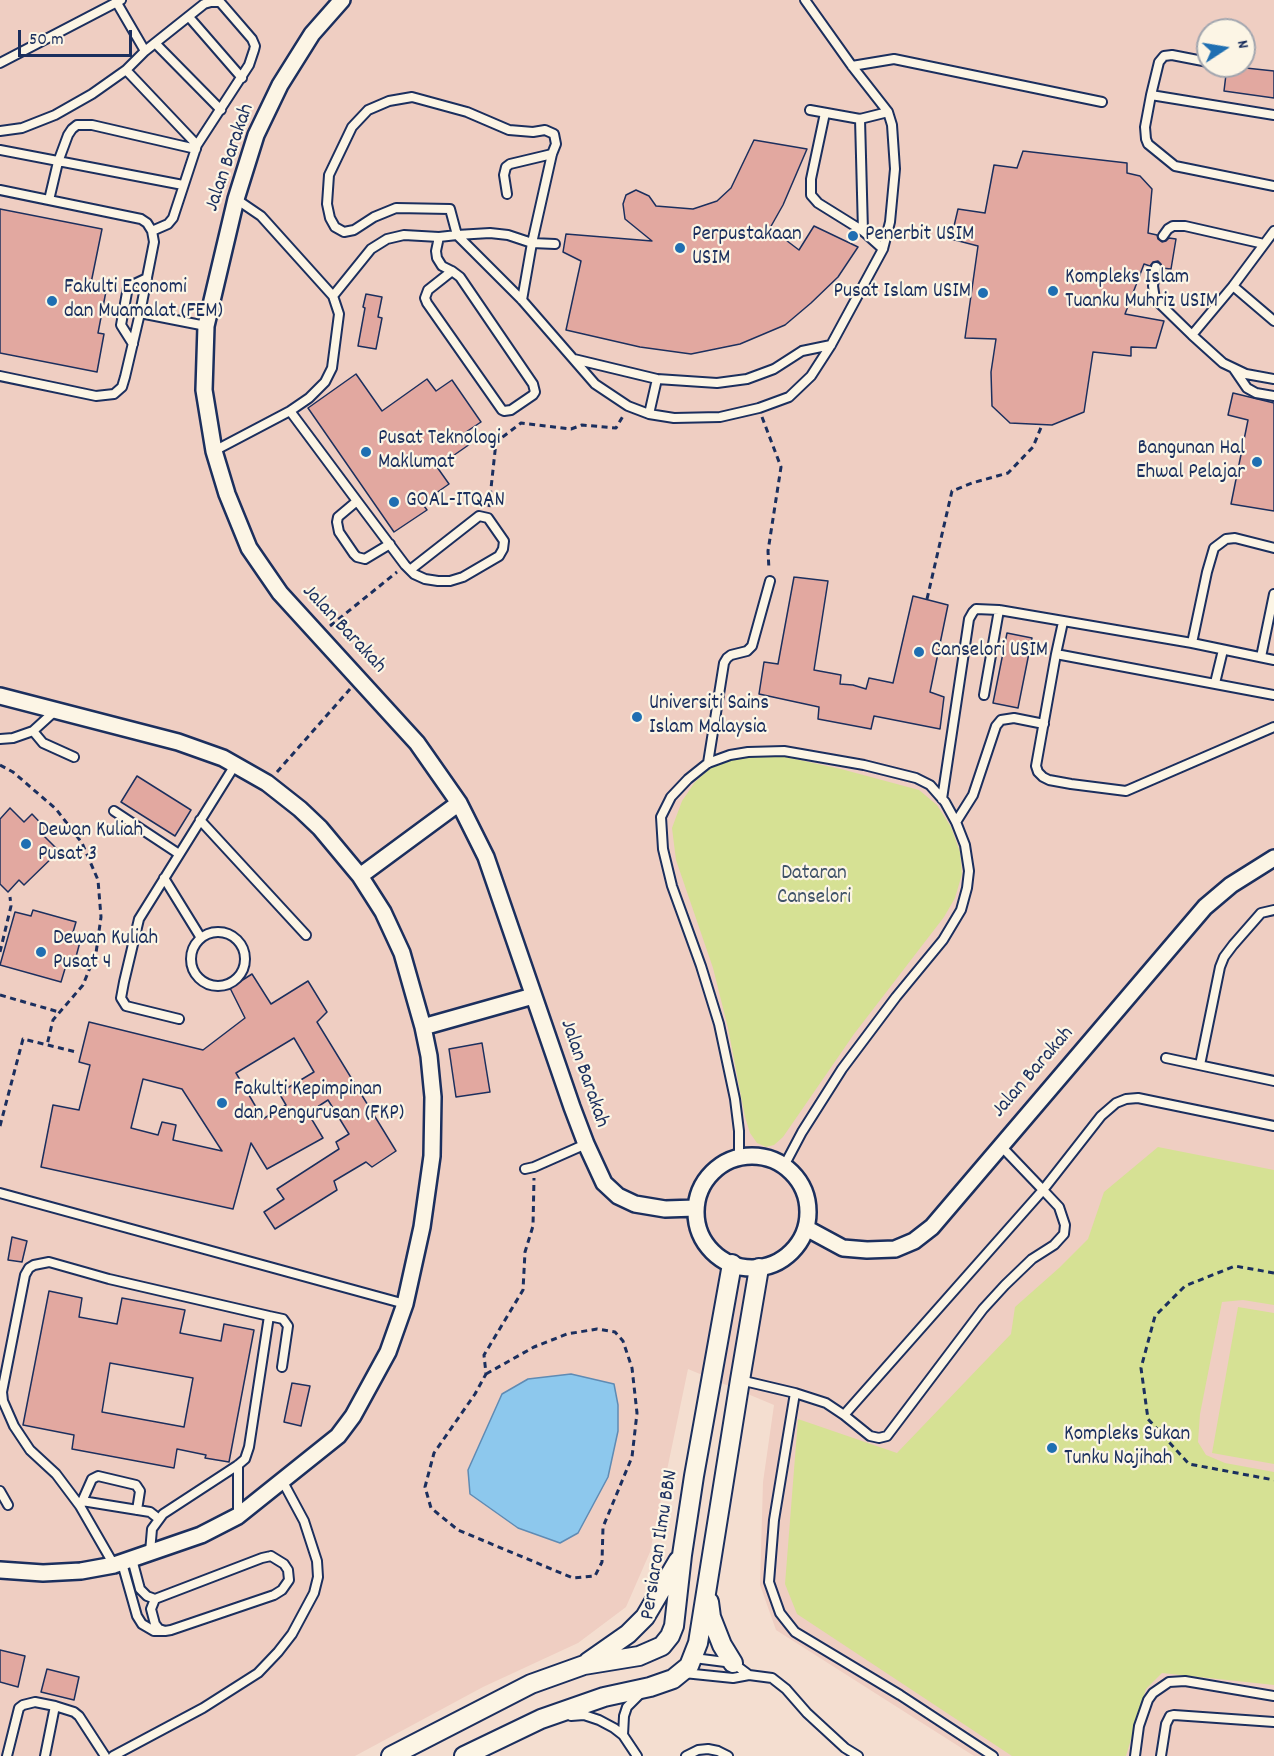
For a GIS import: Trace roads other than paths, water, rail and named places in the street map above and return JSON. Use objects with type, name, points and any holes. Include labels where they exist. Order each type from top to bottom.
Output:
[{"type":"street","name":"Jalan Barakah","points":[[342,0],[312,34],[280,85],[256,135],[236,199],[206,326],[204,390],[214,451],[227,494],[249,548],[280,593],[417,743],[459,802],[486,857],[586,1144],[604,1183],[618,1196],[635,1204],[665,1209],[696,1208]]},
{"type":"street","points":[[0,696],[178,742],[223,758],[267,783],[300,809],[320,828],[360,876],[383,912],[402,953],[423,1027],[434,1097],[432,1156],[422,1227],[405,1304],[388,1352],[353,1416],[338,1436],[238,1516],[201,1535],[123,1563],[81,1571],[43,1573],[0,1570]]},
{"type":"street","points":[[360,876],[459,802]]},
{"type":"street","name":"Jalan Barakah","points":[[806,1227],[843,1248],[867,1251],[895,1249],[914,1241],[932,1227],[1205,907],[1231,885],[1270,863]]},
{"type":"street","points":[[423,1027],[534,996]]},
{"type":"street","points":[[739,1157],[762,1157],[784,1166],[796,1178],[804,1193],[808,1210],[806,1227],[799,1242],[789,1255],[759,1268],[746,1268],[717,1256],[705,1242],[698,1226],[696,1208],[700,1191],[709,1175],[723,1164],[739,1157]]},
{"type":"street","name":"Persiaran Ilmu BBN","points":[[391,1756],[531,1684],[584,1665],[639,1656],[662,1646],[670,1635],[674,1626],[682,1555],[732,1264]]},
{"type":"street","points":[[464,1756],[541,1719],[604,1697],[650,1687],[673,1679],[689,1666],[694,1658],[699,1644],[759,1268]]},
{"type":"street","points":[[584,1665],[628,1634],[645,1617],[682,1555]]},
{"type":"street","points":[[711,1564],[708,1598],[711,1617],[733,1671]]},
{"type":"lane","points":[[522,300],[532,243],[556,138],[550,131],[545,130],[533,132],[509,130],[467,112],[412,97],[389,101],[368,110],[352,128],[329,175],[327,204],[335,227],[344,232],[354,230],[374,217],[396,208],[450,209],[457,235],[522,300],[595,384],[628,406],[649,414],[674,417],[720,417],[759,408],[789,397],[811,376],[831,345],[883,249],[890,222],[895,169],[892,125],[888,112],[852,66],[806,0]]},
{"type":"lane","points":[[0,63],[119,1],[145,51]]},
{"type":"lane","points":[[0,131],[22,128],[55,115],[92,94],[126,70],[145,51],[204,4],[220,2],[254,42],[254,50],[242,78],[197,147],[173,218],[168,224],[152,231]]},
{"type":"lane","points":[[189,16],[242,78]]},
{"type":"lane","points":[[156,43],[221,110]]},
{"type":"lane","points":[[1196,60],[1172,55],[1164,56],[1159,62],[1145,127],[1148,144],[1175,166],[1274,186]]},
{"type":"lane","points":[[852,66],[894,59],[1102,102]]},
{"type":"lane","points":[[126,70],[197,147]]},
{"type":"lane","points":[[1151,95],[1274,115]]},
{"type":"lane","points":[[810,110],[860,119],[888,112]]},
{"type":"lane","points":[[825,113],[811,179],[811,195],[818,203],[863,231],[883,249]]},
{"type":"lane","points":[[860,119],[863,231]]},
{"type":"lane","points":[[49,200],[58,162],[72,129],[77,125],[84,124],[197,147]]},
{"type":"lane","points":[[0,150],[183,185]]},
{"type":"lane","points":[[507,194],[505,171],[510,164],[552,154]]},
{"type":"lane","points":[[0,189],[141,219],[152,231],[154,242],[122,387],[114,394],[96,396],[0,376]]},
{"type":"lane","points":[[214,451],[290,411],[318,390],[332,368],[339,314],[333,296],[261,216],[236,199]]},
{"type":"lane","points":[[1163,236],[1173,226],[1185,226],[1264,244]]},
{"type":"lane","points":[[1192,335],[1233,286],[1274,231]]},
{"type":"lane","points":[[333,296],[371,249],[387,239],[404,235],[439,237],[490,233],[532,243],[555,244]]},
{"type":"lane","points":[[439,237],[436,251],[442,266],[452,271],[460,277],[535,388],[533,395],[512,410],[502,410],[427,303],[428,290],[452,271]]},
{"type":"lane","points":[[1156,267],[1153,286],[1155,299],[1192,335],[1223,363],[1234,369],[1246,374],[1274,379]]},
{"type":"lane","points":[[133,344],[121,325],[128,287],[147,278]]},
{"type":"lane","points":[[1233,286],[1274,321]]},
{"type":"lane","points":[[140,313],[206,326]]},
{"type":"lane","points":[[574,359],[657,379],[717,384],[747,379],[774,369],[802,351],[831,345]]},
{"type":"lane","points":[[1234,369],[1247,388],[1256,393],[1274,396]]},
{"type":"lane","points":[[649,414],[657,379]]},
{"type":"lane","points":[[290,411],[407,567],[414,574],[438,581],[450,581],[463,577],[499,556],[504,541],[488,518],[479,516],[407,567]]},
{"type":"lane","points":[[357,501],[338,517],[337,522],[339,532],[354,554],[361,558],[368,558],[390,544]]},
{"type":"lane","points":[[1191,643],[1214,548],[1226,539],[1235,538],[1274,548]]},
{"type":"lane","points":[[708,763],[724,663],[731,654],[747,651],[752,646],[771,581]]},
{"type":"lane","points":[[1261,657],[1271,625],[1274,594]]},
{"type":"lane","points":[[942,799],[969,619],[976,609],[999,610],[1191,643],[1274,660]]},
{"type":"lane","points":[[984,695],[999,610]]},
{"type":"lane","points":[[1063,622],[1036,766],[1038,772],[1049,780],[1125,790],[1274,727]]},
{"type":"lane","points":[[1215,683],[1223,650]]},
{"type":"lane","points":[[1056,654],[1274,695]]},
{"type":"lane","points":[[0,739],[13,738],[33,731],[56,710]]},
{"type":"lane","points":[[956,822],[973,795],[996,726],[1001,720],[1014,718],[1044,724]]},
{"type":"lane","points":[[33,731],[41,741],[74,757]]},
{"type":"lane","points":[[739,1157],[735,1099],[719,1024],[672,886],[663,849],[662,817],[671,797],[708,763],[730,755],[748,752],[783,751],[864,765],[916,778],[930,785],[942,799],[956,822],[965,845],[969,871],[961,910],[943,940],[896,997],[842,1069],[802,1132],[784,1166]]},
{"type":"lane","points":[[179,1019],[126,1006],[121,998],[124,982],[139,919],[235,765]]},
{"type":"lane","points":[[114,811],[179,854]]},
{"type":"lane","points":[[200,820],[306,935]]},
{"type":"lane","points":[[164,878],[201,938]]},
{"type":"lane","points":[[1200,1065],[1224,957],[1261,913],[1274,910]]},
{"type":"lane","points":[[222,932],[239,942],[245,962],[237,979],[223,986],[210,985],[198,978],[193,969],[192,953],[201,938],[222,932]]},
{"type":"lane","points":[[1166,1058],[1274,1081]]},
{"type":"lane","points":[[844,1415],[1043,1190],[1101,1116],[1116,1103],[1138,1098],[1274,1126]]},
{"type":"lane","points":[[530,1168],[586,1144]]},
{"type":"lane","points":[[740,1380],[826,1403],[870,1436],[879,1438],[887,1436],[983,1309],[1025,1266],[1054,1245],[1064,1234],[1065,1225],[1059,1207],[1000,1145]]},
{"type":"lane","points":[[0,1193],[405,1304]]},
{"type":"lane","points":[[155,1599],[147,1596],[140,1589],[81,1503],[56,1474],[30,1450],[14,1426],[3,1401],[2,1392],[25,1275],[29,1268],[41,1262],[49,1262],[109,1279],[283,1319],[288,1326],[282,1367]]},
{"type":"lane","points":[[150,1553],[152,1529],[163,1514],[245,1459],[249,1447],[269,1316]]},
{"type":"lane","points":[[795,1393],[774,1520],[769,1582],[780,1613],[795,1632],[900,1695],[993,1756]]},
{"type":"lane","points":[[238,1465],[238,1516]]},
{"type":"lane","points":[[81,1503],[92,1479],[98,1476],[136,1485],[140,1491],[137,1510]]},
{"type":"lane","points":[[113,1756],[203,1708],[258,1672],[292,1634],[314,1593],[318,1576],[317,1561],[304,1521],[283,1482]]},
{"type":"lane","points":[[0,1491],[8,1505]]},
{"type":"lane","points":[[81,1503],[150,1512],[159,1519]]},
{"type":"lane","points":[[123,1563],[137,1616],[142,1624],[154,1631],[165,1631],[184,1627],[274,1595],[286,1586],[289,1580],[288,1570],[278,1559],[271,1556],[155,1599],[152,1604],[152,1617],[159,1629],[165,1631]]},
{"type":"lane","points":[[694,1658],[733,1671],[772,1678],[845,1748],[858,1756]]},
{"type":"lane","points":[[682,1673],[733,1671],[749,1675]]},
{"type":"lane","points":[[1135,1756],[1139,1726],[1148,1700],[1153,1693],[1169,1682],[1185,1681],[1274,1696]]},
{"type":"lane","points":[[623,1735],[627,1707],[638,1695],[650,1687]]},
{"type":"lane","points":[[7,1756],[19,1708],[35,1702],[75,1712],[80,1716],[105,1756]]},
{"type":"lane","points":[[45,1756],[55,1706]]},
{"type":"lane","points":[[541,1719],[584,1715],[599,1720],[623,1735],[637,1756]]},
{"type":"lane","points":[[1161,1756],[1166,1724],[1170,1716],[1274,1722]]},
{"type":"lane","points":[[687,1756],[698,1750],[708,1749],[728,1756]]},
{"type":"water","points":[[571,1374],[614,1384],[618,1405],[618,1431],[608,1477],[578,1533],[560,1543],[518,1528],[470,1494],[468,1470],[502,1394],[528,1379]]},
{"type":"place","name":"Penerbit USIM","points":[[853,236]]},
{"type":"place","name":"Perpustakaan USIM","points":[[680,248]]},
{"type":"place","name":"Kompleks Islam Tuanku Muhriz USIM","points":[[1053,291]]},
{"type":"place","name":"Pusat Islam USIM","points":[[983,293]]},
{"type":"place","name":"Fakulti Economi dan Muamalat (FEM)","points":[[52,301]]},
{"type":"place","name":"Pusat Teknologi Maklumat","points":[[366,452]]},
{"type":"place","name":"Bangunan Hal Ehwal Pelajar","points":[[1257,462]]},
{"type":"place","name":"GOAL-ITQAN","points":[[394,502]]},
{"type":"place","name":"Canselori USIM","points":[[919,652]]},
{"type":"place","name":"Universiti Sains Islam Malaysia","points":[[637,717]]},
{"type":"place","name":"Dewan Kuliah Pusat 3","points":[[26,844]]},
{"type":"place","name":"Dewan Kuliah Pusat 4","points":[[41,952]]},
{"type":"place","name":"Fakulti Kepimpinan dan Pengurusan (FKP)","points":[[222,1103]]},
{"type":"place","name":"Kompleks Sukan Tunku Najihah","points":[[1052,1448]]},
{"type":"park label","name":"Dataran Canselori","points":[[814,887]]}]
